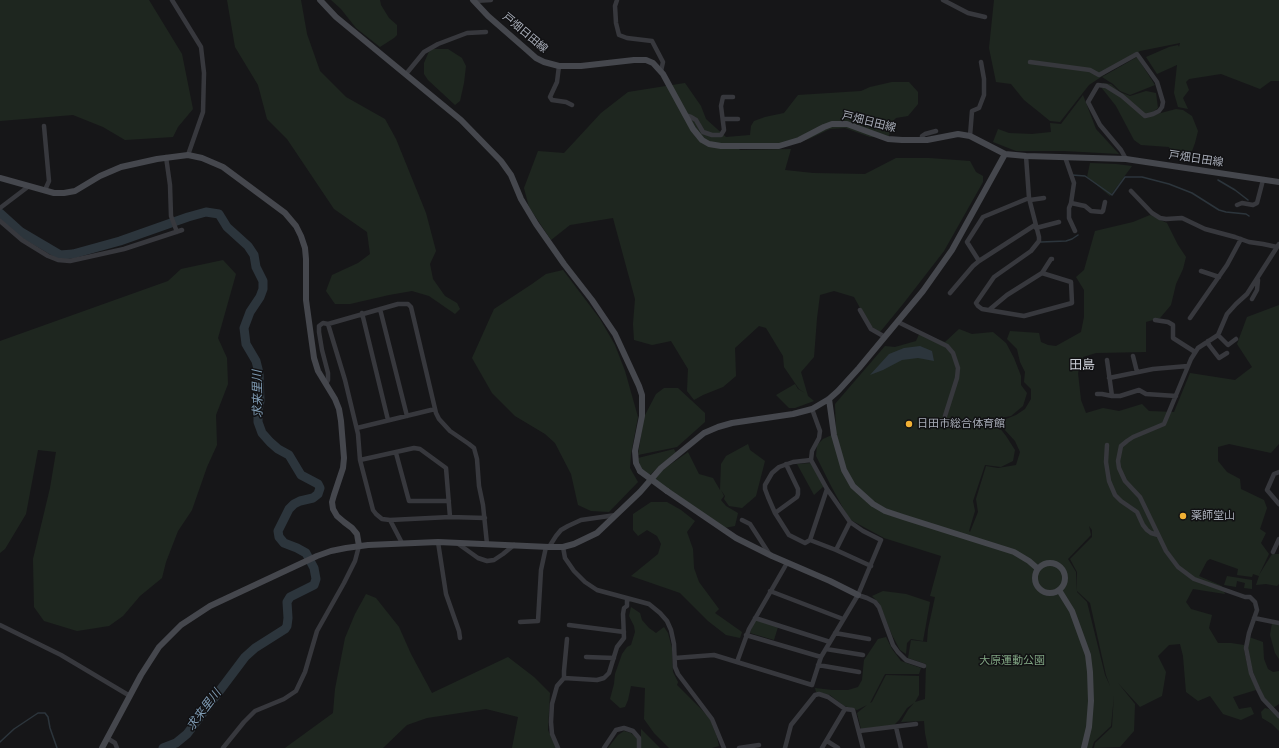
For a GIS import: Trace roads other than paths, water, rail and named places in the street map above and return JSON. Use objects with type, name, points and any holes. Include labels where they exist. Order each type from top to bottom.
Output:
[{"type":"street","points":[[172,0],[201,47],[204,73],[203,112],[188,156]]},
{"type":"street","points":[[320,0],[336,17],[461,120],[501,161],[511,175],[521,199],[536,224],[615,334],[639,386],[642,395],[642,416],[635,451],[636,463],[640,471],[667,492],[736,538],[787,563],[875,602],[879,607],[893,645],[898,652],[906,660],[924,666]]},
{"type":"street","points":[[473,1],[491,0]]},
{"type":"street","points":[[617,0],[616,23],[619,35],[627,38],[652,41],[663,62],[661,71]]},
{"type":"street","points":[[943,0],[968,13],[986,17]]},
{"type":"street","name":"戸畑日田線","points":[[473,1],[536,58],[544,62],[559,66],[581,66],[642,60],[652,63],[661,71],[693,129],[702,140],[708,144],[721,146],[778,146],[798,140],[832,124],[847,124],[888,139],[922,140],[958,134],[970,136],[1005,154],[1126,159],[1279,183]]},
{"type":"street","points":[[406,74],[424,52],[438,44],[467,33],[486,32]]},
{"type":"street","points":[[1030,62],[1090,70],[1100,75],[1137,54],[1158,82],[1163,102],[1162,107],[1158,111],[1145,116],[1122,96],[1106,86],[1098,85],[1088,102],[1100,125],[1121,150],[1126,159]]},
{"type":"street","points":[[970,136],[972,111],[979,108],[984,95],[984,79],[981,62]]},
{"type":"street","points":[[559,66],[557,82],[550,97],[552,100],[566,102],[572,105]]},
{"type":"street","points":[[685,115],[696,120],[703,132],[712,135],[721,135],[724,130],[722,119],[723,97],[732,97]]},
{"type":"street","points":[[722,119],[738,120]]},
{"type":"street","points":[[44,126],[49,181],[45,190]]},
{"type":"street","points":[[922,140],[922,136],[925,134],[936,132]]},
{"type":"street","points":[[102,748],[141,675],[159,647],[181,625],[210,606],[317,556],[331,551],[359,546],[402,543],[456,542],[514,546],[563,547],[586,539],[597,533],[618,515],[661,468],[704,433],[732,423],[793,414],[812,409],[829,399],[859,368],[923,291],[952,250],[1005,154]]},
{"type":"street","points":[[0,178],[54,193],[64,193],[75,191],[111,170],[128,165],[166,157],[188,156],[202,158],[223,167],[285,212],[296,226],[301,236],[305,248],[306,300],[314,358],[318,371],[335,399],[339,409],[344,449],[343,468],[332,502],[333,509],[337,516],[357,534],[359,546],[355,561],[317,631],[305,672],[296,691],[284,699],[255,711],[223,748]]},
{"type":"street","points":[[1026,156],[1029,199],[1039,241],[1030,251],[994,277],[978,298],[976,303],[978,306],[989,310],[1024,316],[1072,303],[1071,282],[1042,273]]},
{"type":"street","points":[[0,221],[22,240],[48,256],[58,260],[70,261],[124,249],[180,231],[171,216],[170,185],[166,157]]},
{"type":"street","points":[[1065,157],[1074,183],[1069,218],[1075,231]]},
{"type":"street","points":[[1237,205],[1242,202],[1253,205],[1257,202],[1263,180]]},
{"type":"street","points":[[0,208],[29,186]]},
{"type":"street","points":[[1131,190],[1152,213],[1160,218],[1182,218],[1205,229],[1249,242],[1278,245],[1247,294],[1227,314],[1218,335],[1198,348],[1195,352],[1164,424],[1133,437],[1121,446],[1118,454],[1118,461],[1125,481],[1140,497],[1166,551],[1178,567],[1194,579],[1252,599],[1255,602],[1257,610],[1249,632],[1246,648],[1248,661],[1251,673],[1263,699],[1279,716]]},
{"type":"street","points":[[979,261],[967,242],[983,217],[1029,199],[1044,198]]},
{"type":"street","points":[[1071,203],[1085,206],[1091,211],[1102,212],[1105,202]]},
{"type":"street","points":[[950,293],[979,261],[1036,226],[1058,222]]},
{"type":"street","points":[[1190,318],[1242,240]]},
{"type":"street","points":[[989,310],[1007,295],[1042,273],[1052,259]]},
{"type":"street","points":[[1201,271],[1219,276]]},
{"type":"street","points":[[1252,299],[1257,290],[1258,278]]},
{"type":"street","points":[[326,384],[328,380],[328,373],[319,326],[323,323],[328,324],[362,313],[408,304],[411,307],[435,409],[444,425],[474,448],[485,518],[487,544]]},
{"type":"street","points":[[380,309],[407,416]]},
{"type":"street","points":[[860,310],[871,329],[885,337]]},
{"type":"street","points":[[362,313],[388,420]]},
{"type":"street","points":[[1155,320],[1168,322],[1173,325],[1173,338],[1195,352]]},
{"type":"street","points":[[898,322],[947,346],[954,353],[958,368],[957,378],[945,416]]},
{"type":"street","points":[[328,324],[345,380],[357,428],[360,460],[373,510],[376,514],[382,518],[390,520],[450,517],[485,518]]},
{"type":"street","points":[[1218,335],[1228,345],[1236,339]]},
{"type":"street","points":[[1208,341],[1209,345],[1219,358],[1227,353]]},
{"type":"street","points":[[1133,356],[1137,372]]},
{"type":"street","points":[[1107,360],[1112,396]]},
{"type":"street","points":[[1110,378],[1153,369],[1188,366]]},
{"type":"street","points":[[1097,394],[1120,396],[1139,390],[1146,394],[1176,396]]},
{"type":"street","points":[[829,399],[834,435],[844,470],[853,486],[864,497],[885,511],[1014,552],[1029,560],[1038,568]]},
{"type":"street","points":[[357,428],[435,409]]},
{"type":"street","points":[[675,658],[714,655],[812,685],[821,657],[858,595],[881,540],[863,531],[850,522],[827,489],[811,460],[812,451],[820,431],[812,409]]},
{"type":"street","points":[[1106,444],[1106,462],[1115,495],[1137,512],[1147,530],[1151,533],[1158,534]]},
{"type":"street","points":[[360,460],[414,448],[420,449],[446,468],[450,517]]},
{"type":"street","points":[[396,453],[409,501],[449,501]]},
{"type":"street","points":[[811,460],[779,466],[772,473],[765,485],[765,489],[775,513],[789,535],[805,543],[810,540],[827,489]]},
{"type":"street","points":[[775,513],[797,497],[798,494],[798,489],[786,464]]},
{"type":"street","points":[[1279,472],[1274,474],[1267,490],[1279,504]]},
{"type":"street","points":[[520,622],[538,621],[541,570],[548,547],[561,530],[581,520],[618,515]]},
{"type":"street","points":[[390,520],[402,543]]},
{"type":"street","points":[[742,520],[750,524],[770,555]]},
{"type":"street","points":[[836,550],[850,522]]},
{"type":"street","points":[[1273,552],[1279,539]]},
{"type":"street","points":[[810,540],[871,566]]},
{"type":"street","points":[[438,542],[446,594],[460,638]]},
{"type":"street","points":[[456,542],[478,558],[487,561],[494,560],[514,546]]},
{"type":"street","points":[[563,547],[565,558],[574,571],[585,582],[597,590],[649,604],[660,612],[667,621],[671,630],[674,644],[675,667],[678,674],[712,719],[724,748]]},
{"type":"street","points":[[1052,562],[1061,567],[1064,572],[1065,582],[1060,590],[1053,593],[1048,593],[1038,588],[1035,584],[1034,578],[1038,568],[1052,562]]},
{"type":"street","points":[[737,662],[746,635],[787,563]]},
{"type":"street","points":[[1060,590],[1072,611],[1082,635],[1089,660],[1091,701],[1089,727],[1084,748]]},
{"type":"street","points":[[770,591],[843,619]]},
{"type":"street","points":[[564,678],[597,680],[604,678],[609,673],[617,647],[624,638],[623,614],[624,608],[627,606],[627,598]]},
{"type":"street","points":[[755,618],[830,642]]},
{"type":"street","points":[[1254,618],[1279,623]]},
{"type":"street","points":[[0,624],[61,655],[130,696]]},
{"type":"street","points":[[569,625],[624,632]]},
{"type":"street","points":[[835,633],[869,640]]},
{"type":"street","points":[[746,635],[821,657]]},
{"type":"street","points":[[558,748],[552,734],[552,704],[557,686],[564,678],[567,639]]},
{"type":"street","points":[[826,649],[863,655]]},
{"type":"street","points":[[586,656],[614,658]]},
{"type":"street","points":[[818,665],[859,672]]},
{"type":"street","points":[[785,748],[791,725],[815,695],[819,694],[828,697],[845,710],[853,710],[863,748]]},
{"type":"street","points":[[822,748],[845,710]]},
{"type":"street","points":[[859,731],[916,724]]},
{"type":"street","points":[[896,727],[901,748]]},
{"type":"street","points":[[604,748],[616,730],[624,728],[633,731],[639,738],[639,748]]},
{"type":"street","points":[[107,738],[116,746]]},
{"type":"street","points":[[827,741],[838,748]]},
{"type":"street","points":[[740,748],[759,745]]},
{"type":"waterway","points":[[1072,175],[1085,176],[1112,195],[1125,177],[1142,177],[1169,184],[1192,193],[1219,210],[1246,214],[1249,216]]},
{"type":"waterway","points":[[1218,180],[1248,200]]},
{"type":"waterway","name":"求来里川","points":[[0,213],[21,232],[60,255],[73,254],[120,241],[206,212],[219,214],[227,227],[248,246],[254,255],[256,267],[263,281],[263,289],[260,297],[250,312],[244,328],[246,344],[256,361],[259,373],[260,401],[258,422],[262,433],[270,442],[278,449],[289,455],[301,475],[318,484],[320,488],[318,494],[313,498],[300,501],[289,509],[278,531],[279,537],[284,543],[306,553],[314,568],[316,579],[314,585],[290,597],[287,602],[288,618],[285,629],[255,648],[245,657],[187,734],[176,743],[163,748]]},
{"type":"waterway","points":[[1041,242],[1066,241],[1078,235]]},
{"type":"waterway","points":[[0,742],[14,729],[38,713],[45,713],[48,717],[57,748]]},
{"type":"place","name":"日田市総合体育館","points":[[909,424]]},
{"type":"place","name":"薬師堂山","points":[[1183,516]]},
{"type":"district","name":"田島","points":[[1082,365]]},
{"type":"park label","name":"大原運動公園","points":[[1012,661]]}]
